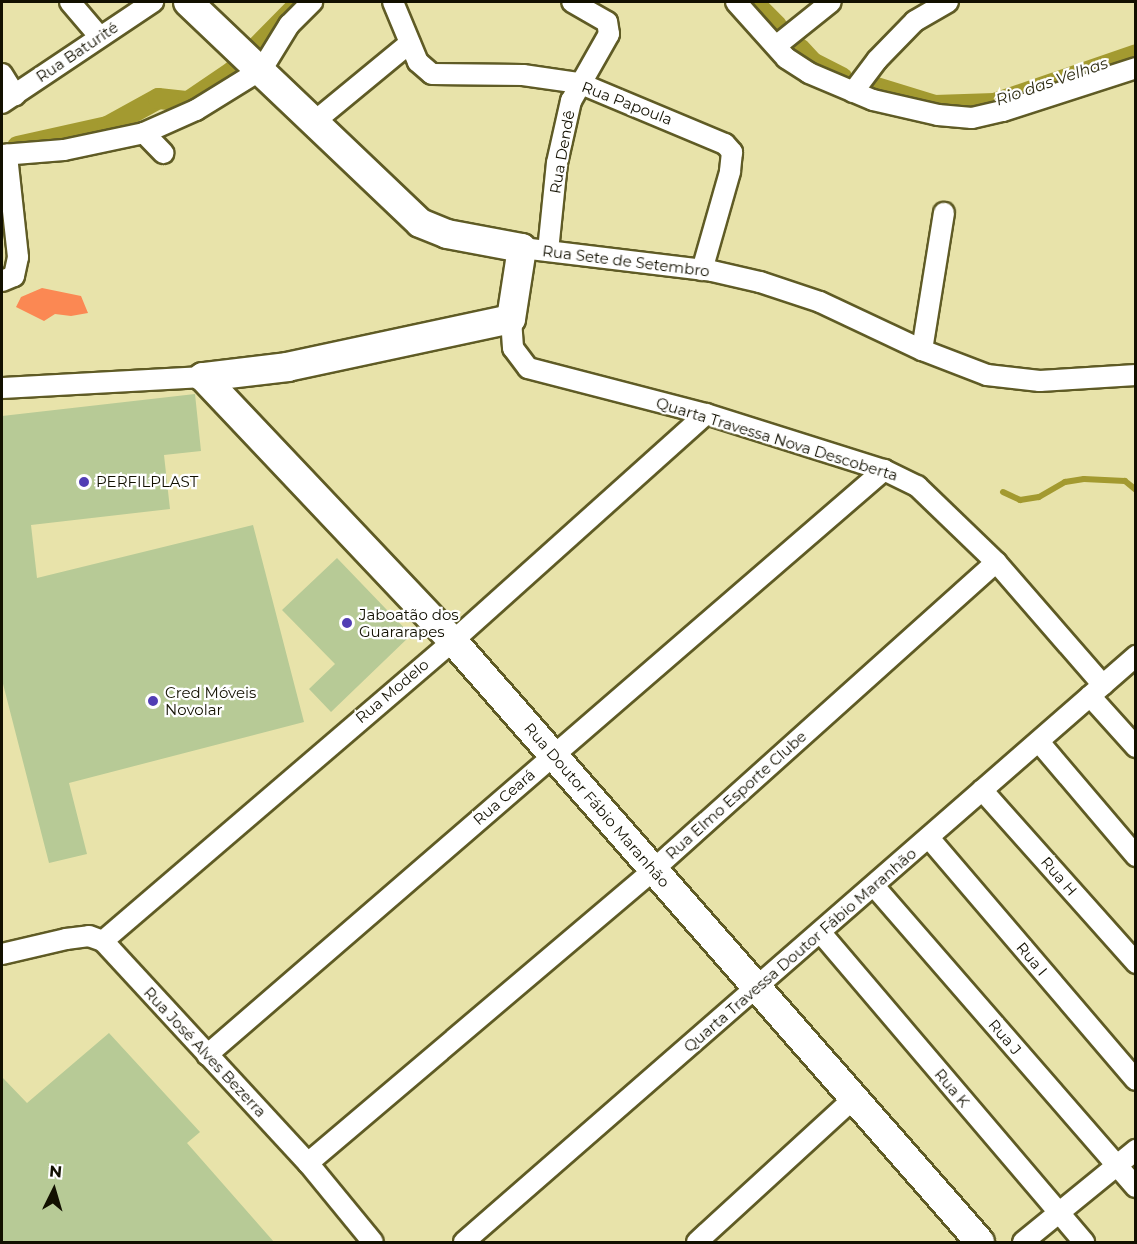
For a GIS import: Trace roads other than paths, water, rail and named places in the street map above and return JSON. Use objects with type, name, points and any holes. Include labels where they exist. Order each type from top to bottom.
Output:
[{"type":"street","points":[[70,2],[99,36]]},
{"type":"street","name":"Rua Baturité","points":[[8,99],[153,2]]},
{"type":"street","name":"Rua Sete de Setembro","points":[[188,2],[258,65],[420,223],[447,234],[535,249],[702,270],[760,282],[820,302],[922,350],[974,371],[1015,380],[1136,375]]},
{"type":"street","points":[[2,281],[14,276],[18,257],[4,155],[64,150],[144,133],[196,110],[258,65],[289,25],[312,2]]},
{"type":"street","points":[[314,122],[410,43],[393,2]]},
{"type":"street","name":"Rua Dendê","points":[[535,249],[579,83],[607,41],[610,27],[607,22],[572,2]]},
{"type":"street","points":[[736,2],[776,46],[809,73],[858,85],[927,113],[972,118],[1136,68]]},
{"type":"street","points":[[776,46],[831,2]]},
{"type":"street","points":[[858,85],[915,21],[948,2]]},
{"type":"street","name":"Rua Papoula","points":[[410,43],[418,62],[432,74],[515,75],[579,83],[716,137],[732,152],[730,172],[702,270]]},
{"type":"street","points":[[2,74],[8,99]]},
{"type":"street","points":[[144,133],[163,153]]},
{"type":"street","points":[[922,350],[944,213]]},
{"type":"street","name":"Quarta Travessa Nova Descoberta","points":[[535,249],[511,319],[513,348],[528,368],[706,414],[884,470],[917,486],[996,562],[1097,690],[1136,747]]},
{"type":"street","points":[[2,388],[203,377],[288,367],[511,319]]},
{"type":"street","name":"Rua Doutor Fábio Maranhão","points":[[203,377],[453,640],[971,1240]]},
{"type":"street","name":"Rua Modelo","points":[[103,941],[453,640],[706,414]]},
{"type":"street","name":"Rua Ceará","points":[[207,1055],[552,754],[884,470]]},
{"type":"street","name":"Rua Elmo Esporte Clube","points":[[308,1163],[653,870],[996,562]]},
{"type":"street","name":"Quarta Travessa Doutor Fábio Maranhão","points":[[464,1242],[1136,656]]},
{"type":"street","points":[[1039,742],[1136,856]]},
{"type":"street","name":"Rua H","points":[[982,790],[1136,963]]},
{"type":"street","name":"Rua I","points":[[929,838],[1136,1080]]},
{"type":"street","name":"Rua J","points":[[874,886],[1136,1187]]},
{"type":"street","name":"Rua K","points":[[821,933],[1084,1242]]},
{"type":"street","points":[[2,954],[89,936],[103,941]]},
{"type":"street","name":"Rua José Alves Bezerra","points":[[103,941],[308,1163],[373,1242]]},
{"type":"street","points":[[697,1242],[852,1100]]},
{"type":"street","points":[[1023,1242],[1136,1150]]},
{"type":"waterway","name":"Rio das Velhas","points":[[753,2],[776,25]]},
{"type":"waterway","name":"Rio das Velhas","points":[[17,146],[107,126],[158,98],[188,101],[232,71],[296,6]]},
{"type":"waterway","name":"Rio das Velhas","points":[[799,48],[812,62],[841,77]]},
{"type":"waterway","name":"Rio das Velhas","points":[[863,83],[934,105],[994,103],[1136,54]]},
{"type":"waterway","points":[[1003,492],[1020,500],[1039,497],[1065,482],[1084,479],[1125,481],[1136,490]]},
{"type":"place","name":"PERFILPLAST","points":[[84,482]]},
{"type":"place","name":"Jaboatão dos Guararapes","points":[[347,623]]},
{"type":"place","name":"Cred Móveis Novolar","points":[[153,701]]}]
